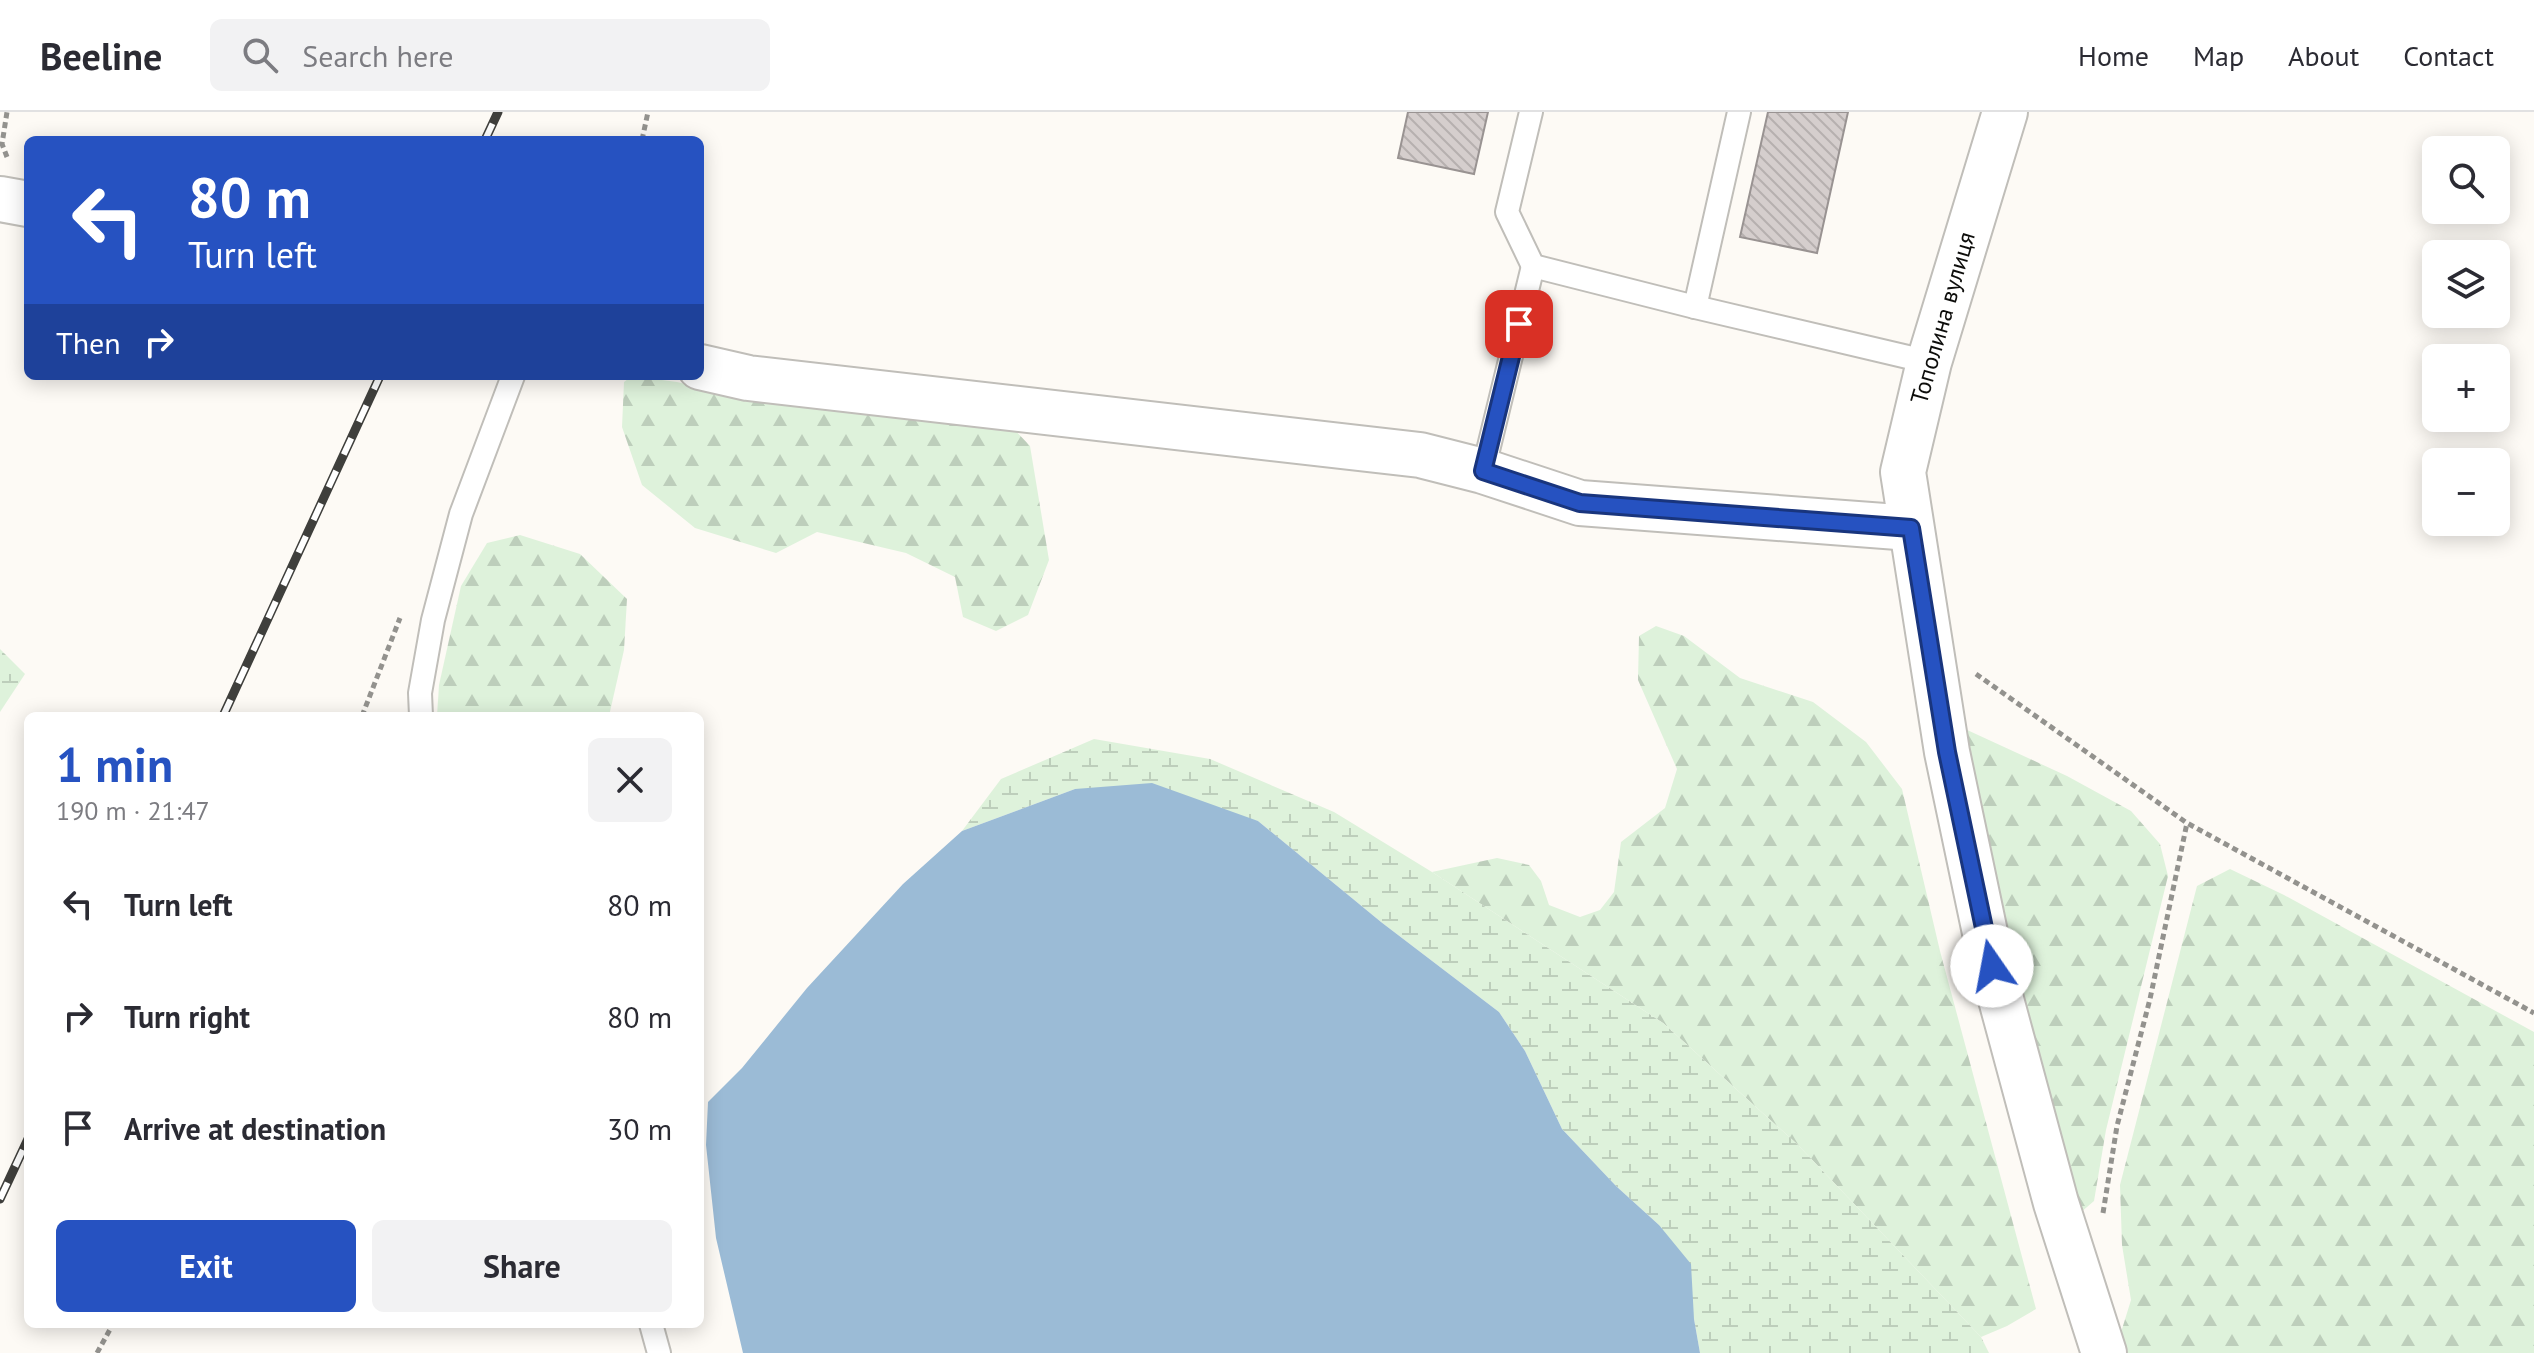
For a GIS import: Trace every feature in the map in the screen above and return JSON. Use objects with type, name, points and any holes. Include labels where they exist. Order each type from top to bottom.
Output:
[{"type":"street","name":"Тополина вулиця","points":[[2005,112],[1929,362],[1903,472],[1947,752],[1992,966],[2056,1203],[2104,1353]]},
{"type":"street","points":[[0,199],[24,203]]},
{"type":"street","points":[[704,368],[748,378],[1420,455],[1483,471],[1580,503],[1911,528]]},
{"type":"lane","points":[[1483,471],[1533,266],[1507,212],[1531,112]]},
{"type":"lane","points":[[1695,307],[1739,112]]},
{"type":"lane","points":[[1533,266],[1929,362]]},
{"type":"lane","points":[[421,712],[420,693],[433,620],[461,514],[511,380]]},
{"type":"lane","points":[[652,1328],[659,1353]]},
{"type":"path","points":[[643,136],[648,112]]},
{"type":"path","points":[[1929,641],[2187,823],[2534,1013]]},
{"type":"path","points":[[2102,1222],[2117,1126],[2150,999],[2187,823]]},
{"type":"path","points":[[97,1353],[111,1328]]},
{"type":"green space","points":[[662,380],[734,396],[1011,426],[1030,446],[1049,560],[1028,615],[996,631],[963,617],[955,577],[906,553],[817,532],[776,553],[695,528],[642,485],[622,427],[624,382]]},
{"type":"green space","points":[[520,535],[580,554],[627,599],[624,650],[610,712],[437,712],[439,685],[461,586],[487,543]]},
{"type":"green space","points":[[1656,626],[1684,636],[1740,678],[1813,702],[1866,742],[1902,789],[1940,951],[2036,1309],[2007,1326],[1981,1337],[1797,1144],[1663,1023],[1432,872],[1497,858],[1529,865],[1541,881],[1549,905],[1580,917],[1600,910],[1614,892],[1621,842],[1665,808],[1677,769],[1638,680],[1639,636]]},
{"type":"green space","points":[[0,649],[25,674],[0,712]]},
{"type":"green space","points":[[1965,729],[2067,776],[2131,811],[2160,844],[2168,876],[2106,1130],[2094,1201],[2080,1213],[2059,1206]]},
{"type":"green space","points":[[1094,739],[1210,759],[1334,812],[1663,1023],[1797,1144],[1981,1337],[1989,1353],[1700,1353],[1694,1319],[1659,1225],[1616,1186],[1562,1129],[1525,1051],[1499,1012],[1381,922],[1258,821],[1075,789],[962,831],[1001,779]]},
{"type":"green space","points":[[2230,869],[2284,895],[2534,1032],[2534,1353],[2118,1353],[2118,1342],[2131,1300],[2122,1245],[2120,1185],[2197,886]]},
{"type":"water","points":[[1152,783],[1258,821],[1381,922],[1499,1012],[1525,1051],[1562,1129],[1616,1186],[1659,1225],[1691,1264],[1694,1319],[1700,1353],[743,1353],[716,1238],[706,1145],[708,1102],[742,1068],[807,988],[903,884],[962,831],[1075,789]]},
{"type":"building","points":[[1408,112],[1488,112],[1474,174],[1398,158]]},
{"type":"building","points":[[1768,112],[1848,112],[1817,253],[1740,237]]},
{"type":"railway","points":[[487,136],[498,112]]},
{"type":"railway","points":[[225,712],[378,380]]},
{"type":"railway","points":[[0,1199],[24,1148]]},
{"type":"route","points":[[1519,324],[1483,471],[1580,503],[1911,528],[1947,752],[1992,966]]}]
